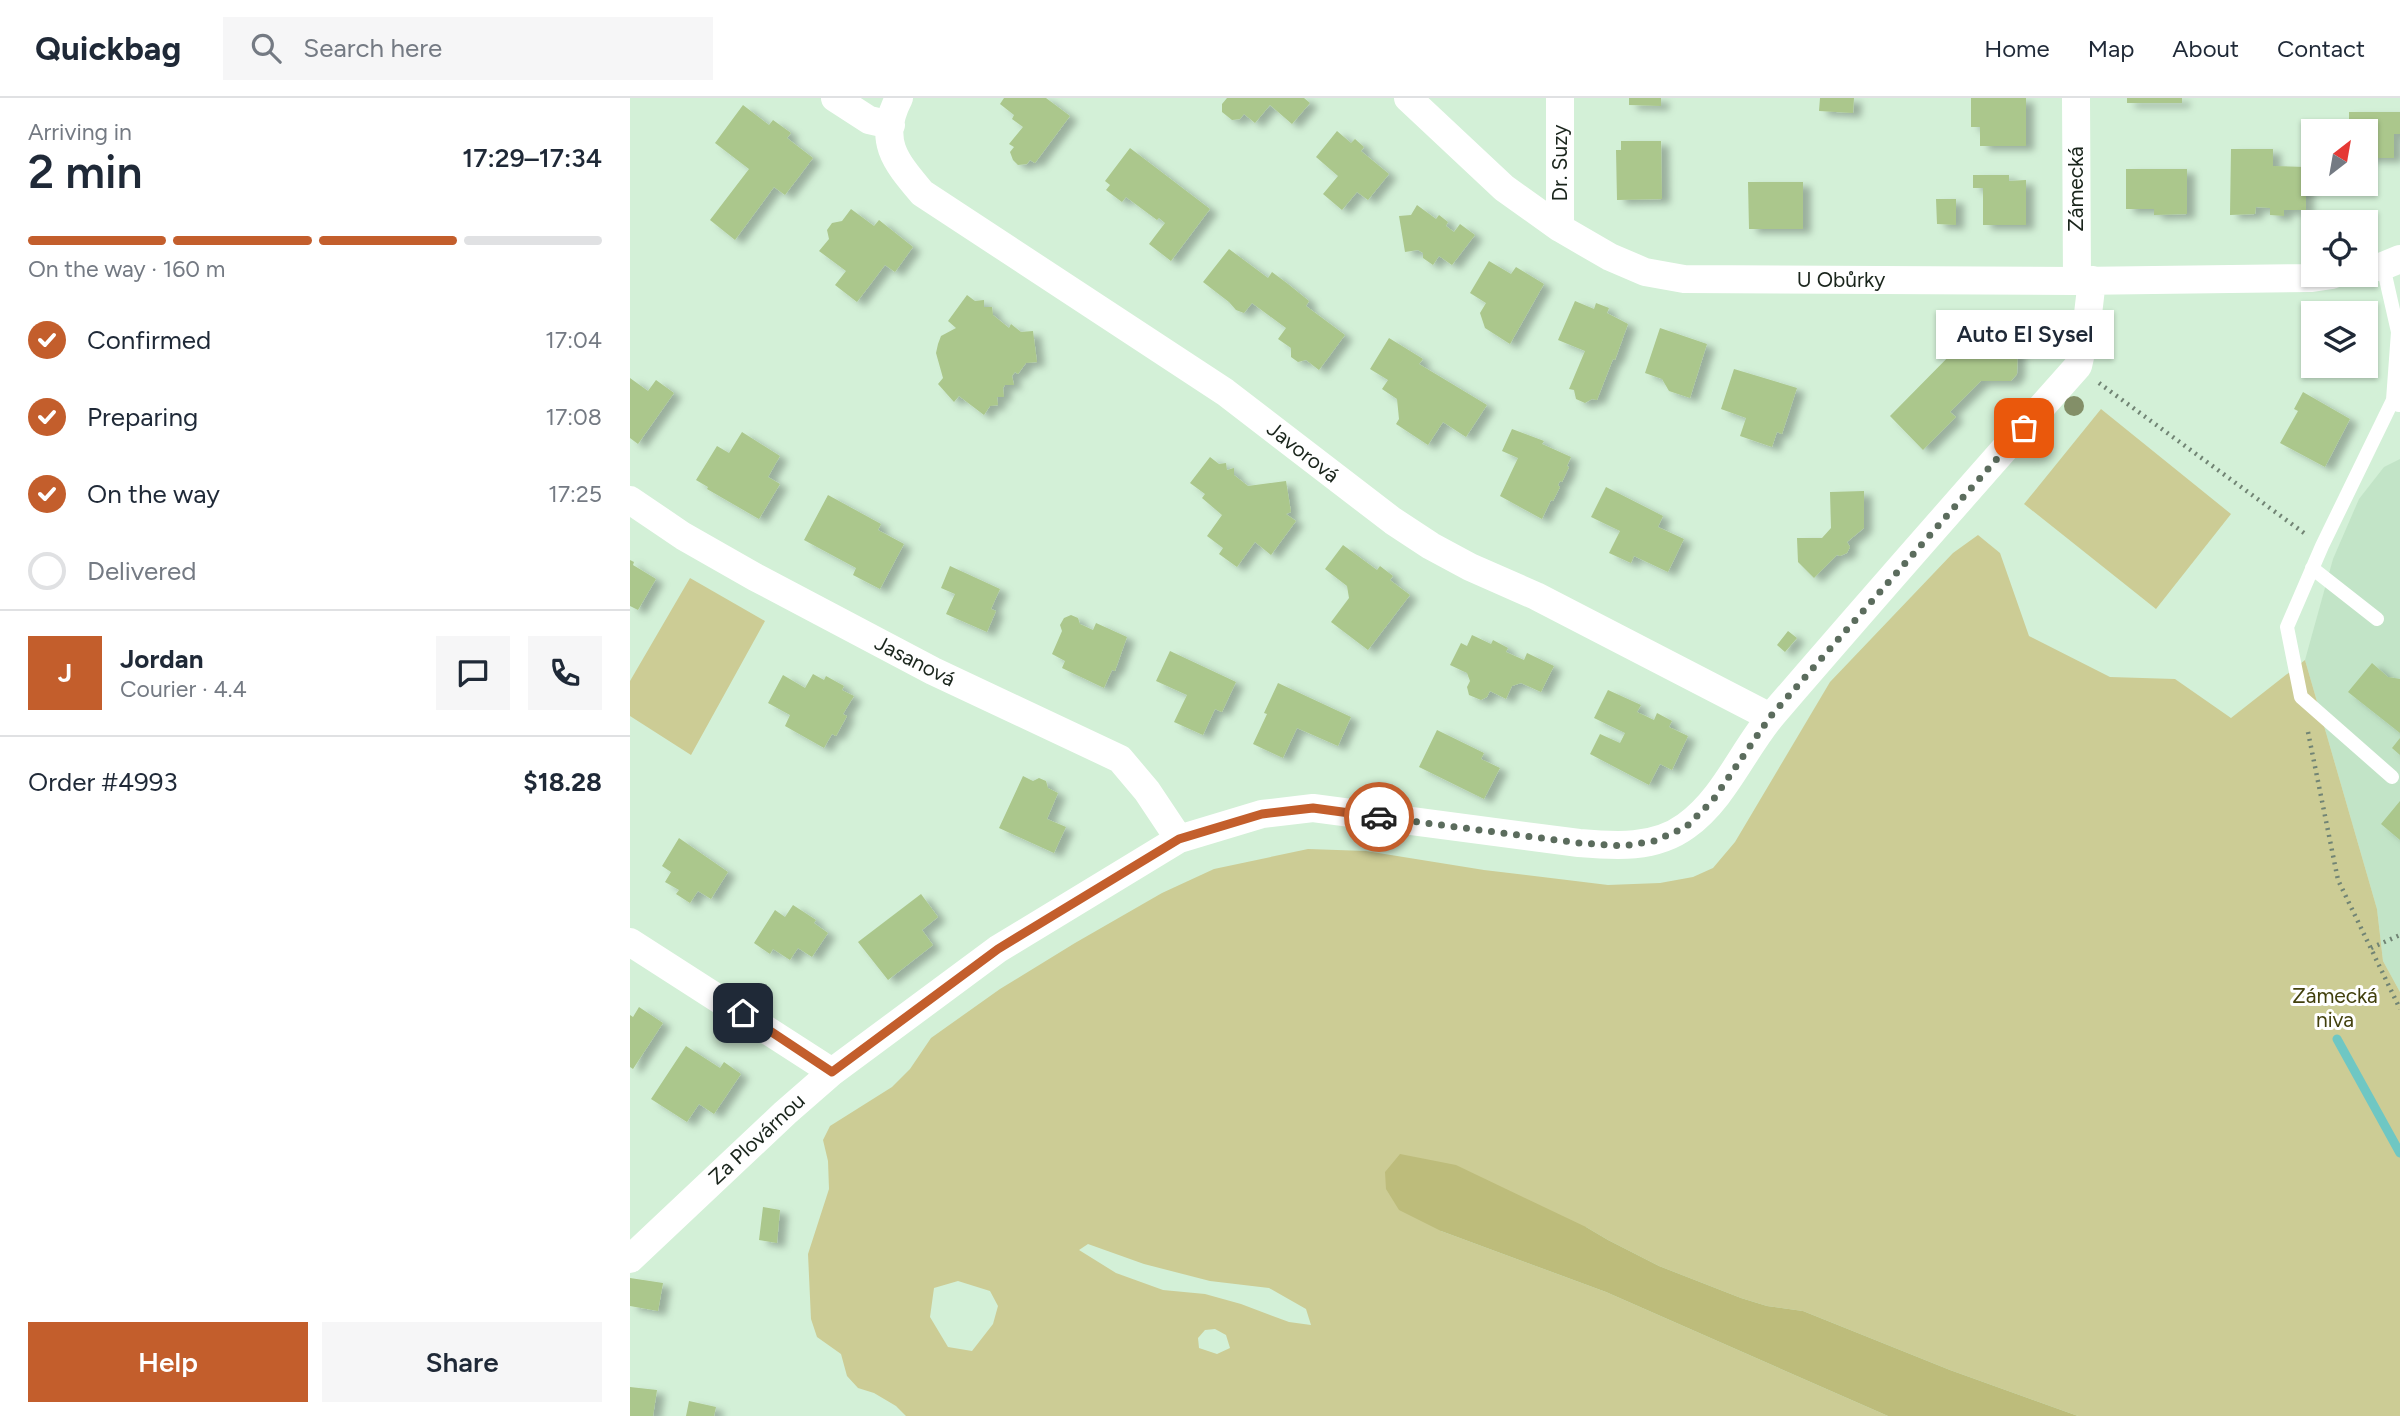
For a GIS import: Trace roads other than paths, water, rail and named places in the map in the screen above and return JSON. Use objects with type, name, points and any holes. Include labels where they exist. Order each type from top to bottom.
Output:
[{"type":"street","points":[[835,98],[869,120],[891,125]]},
{"type":"street","name":"Javorová","points":[[899,98],[893,110],[889,137],[896,161],[922,193],[1225,392],[1393,521],[1431,546],[1536,596],[1770,717]]},
{"type":"street","name":"U Obůrky","points":[[1408,98],[1504,187],[1560,228],[1610,257],[1645,272],[1684,279],[2084,281],[2301,278]]},
{"type":"street","name":"Dr. Suzy","points":[[1560,98],[1560,228]]},
{"type":"street","name":"Zámecká","points":[[2076,98],[2084,281]]},
{"type":"street","name":"Za Plovárnou","points":[[630,1259],[785,1112],[832,1072],[998,949],[1179,839],[1262,814],[1313,808],[1579,843],[1623,846],[1654,841],[1686,827],[1713,800],[1770,717],[2078,366],[2086,331],[2084,281]]},
{"type":"street","name":"Jasanová","points":[[630,500],[683,536],[755,578],[933,671],[1120,759],[1147,791],[1179,839]]},
{"type":"street","points":[[630,942],[832,1072]]},
{"type":"lane","points":[[2383,265],[2398,332],[2396,403],[2322,545],[2287,627],[2301,696],[2392,777]]},
{"type":"lane","points":[[2312,568],[2377,619]]},
{"type":"waterway","points":[[2337,1039],[2400,1153]]},
{"type":"place","name":"Auto El Sysel","points":[[2024,428]]},
{"type":"park label","name":"Zámecká niva","points":[[2335,1008]]}]
